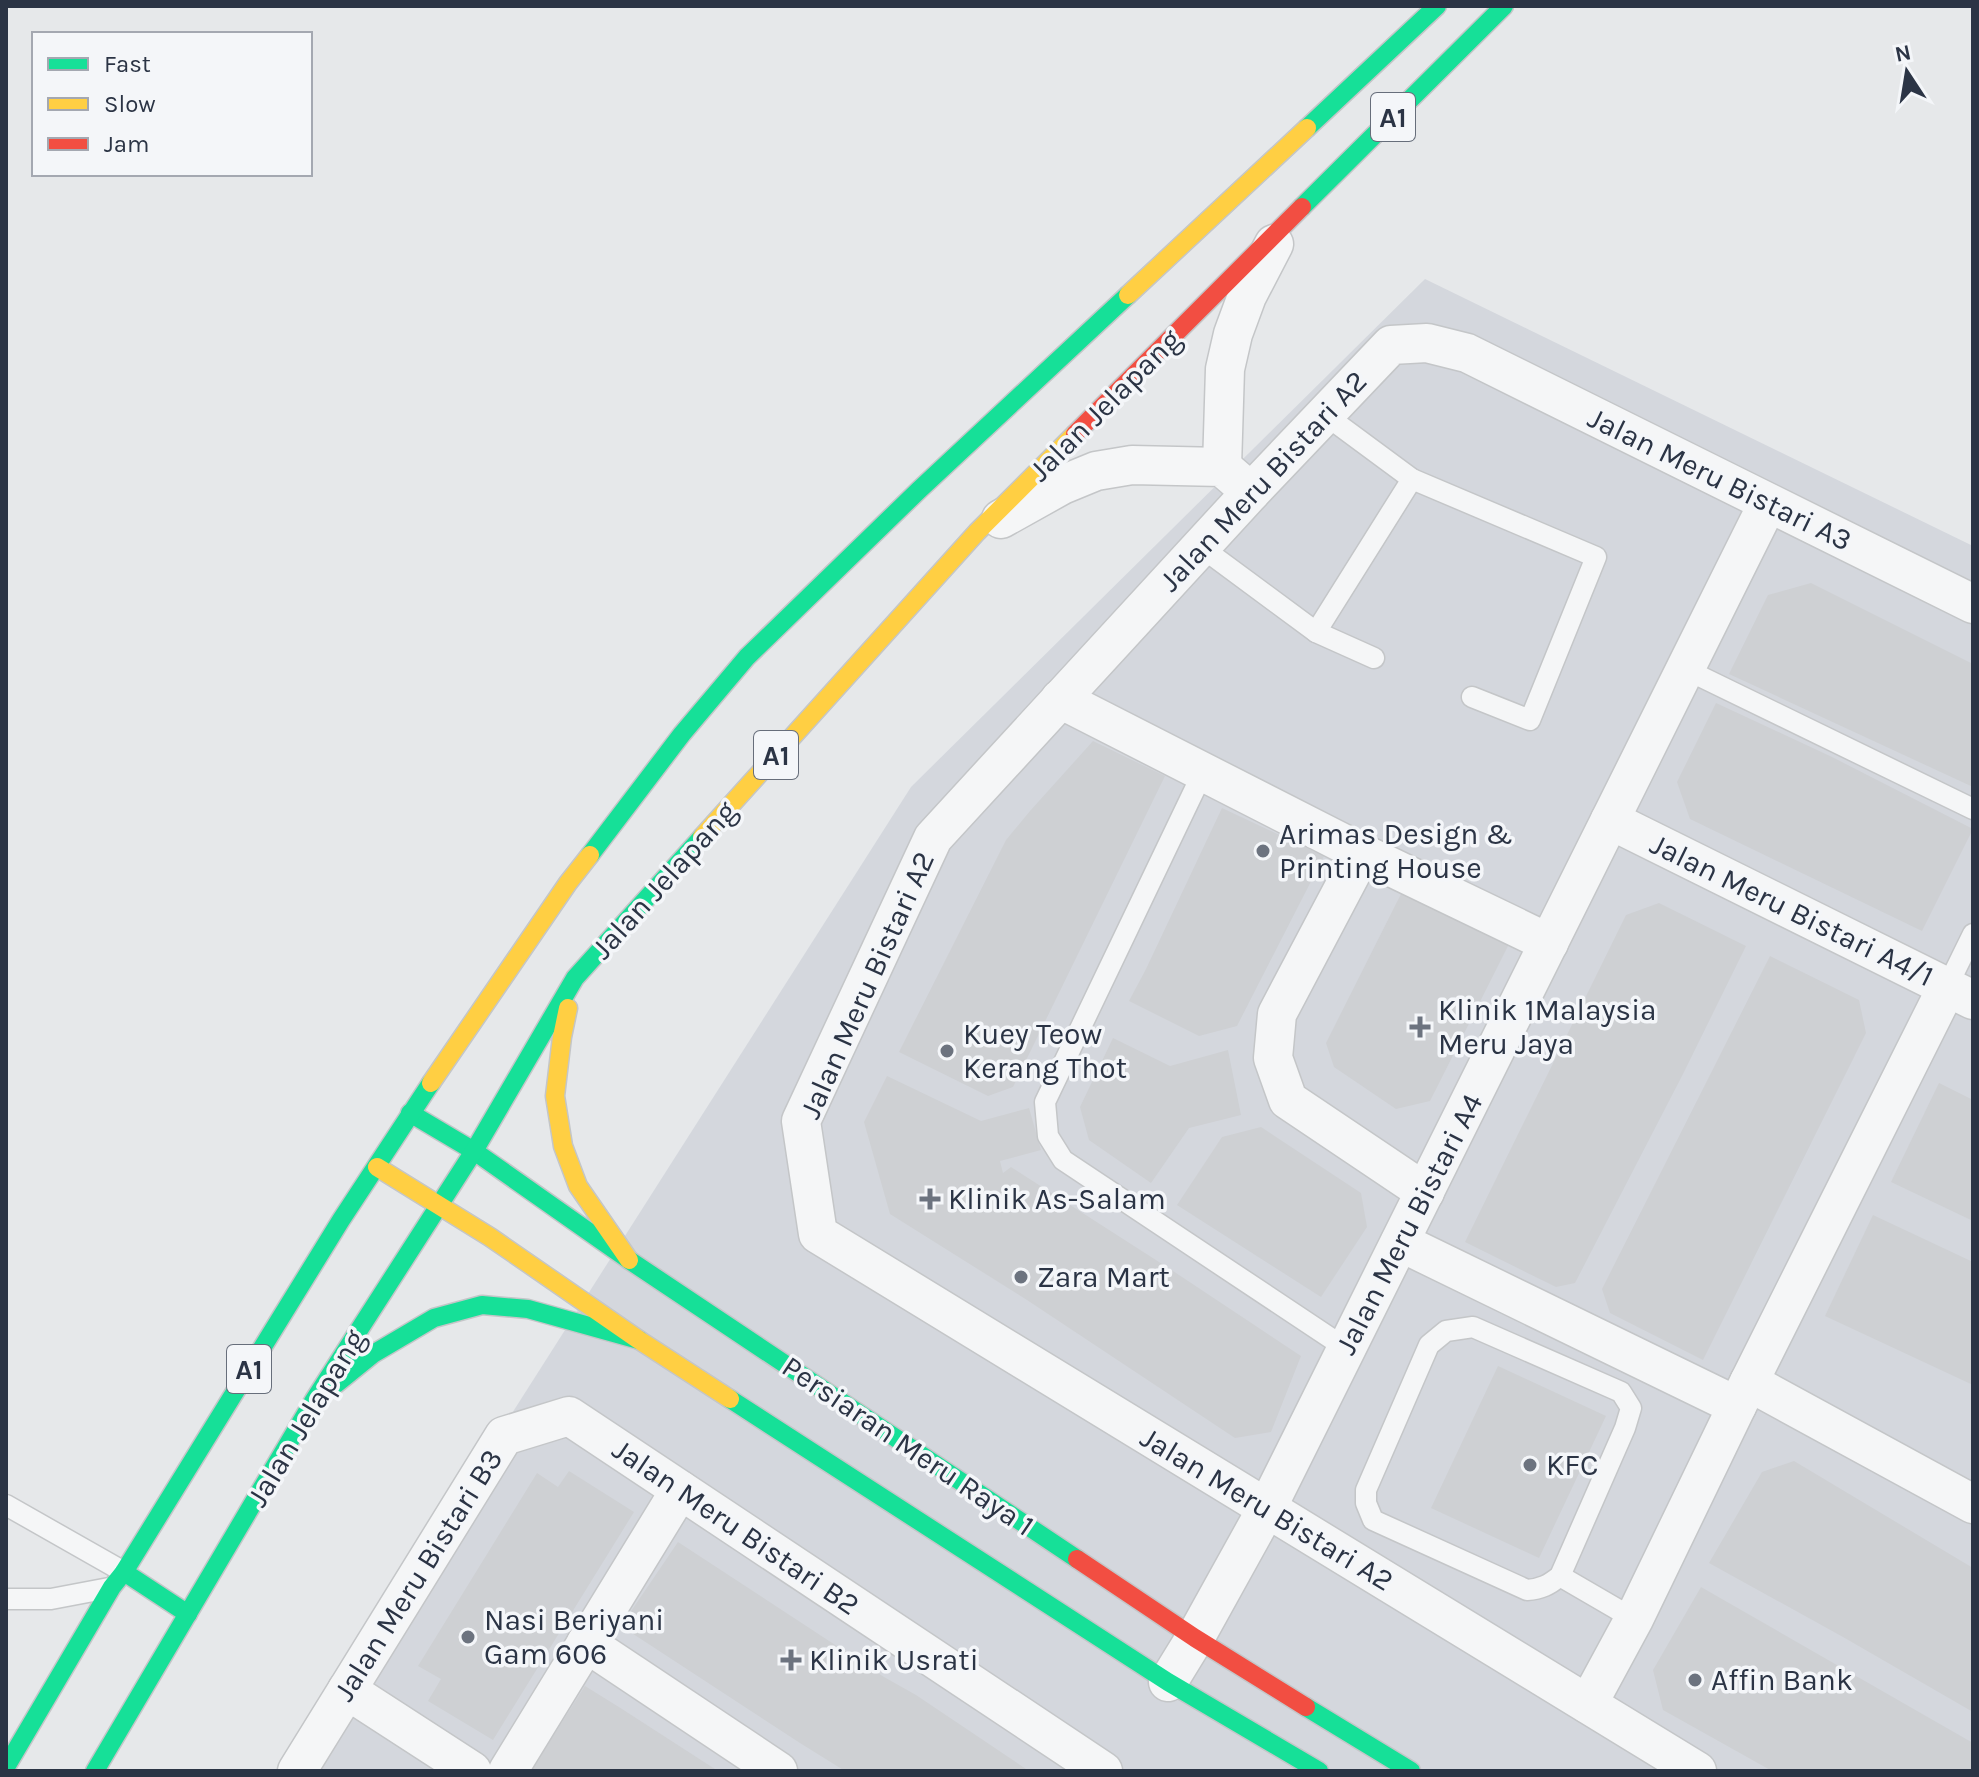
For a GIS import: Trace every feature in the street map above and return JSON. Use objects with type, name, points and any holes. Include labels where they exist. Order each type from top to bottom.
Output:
[{"type":"main road","name":"Jalan Jelapang","points":[[6,1766],[118,1580],[410,1113],[568,883],[682,734],[747,657],[931,479],[1437,6]]},
{"type":"main road","name":"Jalan Jelapang","points":[[95,1771],[314,1400],[474,1151],[575,978],[977,532],[1504,6]]},
{"type":"main road","points":[[575,978],[562,1037],[555,1096],[563,1146],[578,1186],[629,1260]]},
{"type":"main road","name":"Persiaran Meru Raya 1","points":[[410,1113],[474,1151],[629,1260],[1195,1638],[1411,1771]]},
{"type":"main road","name":"Persiaran Meru Raya 1","points":[[377,1167],[490,1237],[639,1340],[1168,1682],[1277,1760],[1319,1771]]},
{"type":"main road","points":[[314,1400],[373,1354],[434,1318],[482,1305],[528,1309],[639,1340]]},
{"type":"main road","points":[[118,1580],[188,1614]]},
{"type":"street","points":[[1222,467],[1225,369],[1233,334],[1247,296],[1281,229]]},
{"type":"street","name":"Jalan Meru Bistari A2","points":[[1467,353],[1427,343],[1391,345],[1251,492],[933,838],[801,1121],[818,1234],[1697,1771]]},
{"type":"street","name":"Jalan Meru Bistari A3","points":[[1467,353],[1973,604]]},
{"type":"street","points":[[977,532],[1062,485],[1096,471],[1132,465],[1222,467],[1251,492]]},
{"type":"street","name":"Jalan Meru Bistari A4","points":[[1168,1682],[1267,1508],[1768,503]]},
{"type":"street","points":[[1060,699],[1362,853],[1549,943]]},
{"type":"street","name":"Jalan Meru Bistari A4/1","points":[[1610,820],[1960,993]]},
{"type":"street","points":[[1362,853],[1277,1014],[1273,1058],[1288,1100],[1425,1192]]},
{"type":"street","points":[[1588,1704],[1634,1619],[1743,1394],[1960,993]]},
{"type":"street","points":[[1400,1242],[1743,1394],[1973,1504]]},
{"type":"street","name":"Jalan Meru Bistari B2","points":[[569,1416],[1103,1771]]},
{"type":"street","name":"Jalan Meru Bistari B3","points":[[297,1771],[504,1436],[569,1416]]},
{"type":"street","points":[[508,1771],[680,1490]]},
{"type":"street","points":[[586,1643],[778,1771]]},
{"type":"street","points":[[347,1690],[472,1771]]},
{"type":"street","points":[[1277,1760],[1308,1709]]},
{"type":"lane","points":[[1324,414],[1412,479],[1596,557],[1530,720],[1472,697]]},
{"type":"lane","points":[[1316,632],[1412,479]]},
{"type":"lane","points":[[1201,547],[1316,632],[1374,658]]},
{"type":"lane","points":[[1685,669],[1973,809]]},
{"type":"lane","points":[[1204,770],[1045,1102],[1048,1136],[1063,1160],[1347,1349]]},
{"type":"lane","points":[[1960,993],[1973,934]]},
{"type":"lane","points":[[1473,1327],[1621,1392],[1631,1408],[1560,1576],[1549,1585],[1527,1590],[1373,1520],[1366,1503],[1366,1490],[1429,1345],[1446,1331],[1473,1327]]},
{"type":"lane","points":[[6,1505],[118,1580]]},
{"type":"lane","points":[[1560,1576],[1634,1619]]},
{"type":"lane","points":[[6,1599],[51,1599],[118,1580]]},
{"type":"lane","points":[[6,1750],[6,1766]]},
{"type":"shaded area","points":[[1425,279],[1973,546],[1973,1771],[284,1771],[911,787]]},
{"type":"building","points":[[1811,583],[1973,664],[1973,787],[1729,674],[1768,595]]},
{"type":"building","points":[[1716,703],[1832,757],[1973,829],[1922,931],[1690,819],[1677,782]]},
{"type":"building","points":[[1093,741],[1165,776],[1013,1087],[988,1096],[899,1052],[1006,840]]},
{"type":"building","points":[[1222,808],[1324,856],[1237,1026],[1199,1036],[1129,1001]]},
{"type":"building","points":[[1402,892],[1510,942],[1430,1101],[1396,1109],[1334,1067],[1326,1043]]},
{"type":"building","points":[[1659,903],[1746,946],[1575,1283],[1556,1287],[1465,1242],[1626,915]]},
{"type":"building","points":[[1770,956],[1859,1000],[1866,1033],[1703,1360],[1610,1313],[1602,1289]]},
{"type":"building","points":[[1113,1038],[1170,1066],[1228,1050],[1241,1115],[1189,1128],[1151,1183],[1089,1140],[1080,1107]]},
{"type":"building","points":[[887,1076],[981,1121],[1029,1108],[1041,1150],[1000,1161],[1003,1173],[1011,1167],[1301,1356],[1271,1432],[1235,1438],[1027,1300],[890,1214],[864,1122]]},
{"type":"building","points":[[1939,1083],[1973,1100],[1973,1221],[1891,1182]]},
{"type":"building","points":[[1261,1127],[1361,1193],[1367,1227],[1321,1297],[1177,1205],[1222,1137]]},
{"type":"building","points":[[1873,1215],[1973,1262],[1973,1385],[1825,1316]]},
{"type":"building","points":[[1498,1366],[1606,1416],[1539,1558],[1431,1508]]},
{"type":"building","points":[[1794,1461],[1973,1568],[1973,1712],[1709,1563],[1762,1472]]},
{"type":"building","points":[[569,1471],[634,1512],[493,1740],[428,1701],[441,1679],[418,1666],[537,1473],[558,1487]]},
{"type":"building","points":[[678,1542],[1029,1771],[845,1771],[800,1743],[621,1626]]},
{"type":"building","points":[[1701,1587],[1973,1743],[1973,1771],[1772,1771],[1663,1710],[1653,1670]]},
{"type":"building","points":[[585,1686],[622,1709],[718,1771],[531,1771]]},
{"type":"traffic: fast","points":[[1307,128],[1437,6]]},
{"type":"traffic: fast","points":[[1302,207],[1504,6]]},
{"type":"traffic: fast","points":[[590,855],[682,734],[747,657],[919,490],[1128,295]]},
{"type":"traffic: fast","points":[[95,1771],[314,1400],[474,1151],[575,978],[702,837]]},
{"type":"traffic: fast","points":[[6,1767],[112,1587],[341,1220],[431,1083]]},
{"type":"traffic: fast","points":[[410,1113],[474,1151],[629,1260],[1077,1559]]},
{"type":"traffic: fast","points":[[336,1384],[373,1354],[434,1318],[482,1305],[528,1309],[639,1340]]},
{"type":"traffic: fast","points":[[730,1399],[1168,1682],[1319,1771]]},
{"type":"traffic: fast","points":[[124,1572],[188,1614]]},
{"type":"traffic: fast","points":[[1306,1707],[1411,1771]]},
{"type":"traffic: slow","points":[[1128,295],[1307,128]]},
{"type":"traffic: slow","points":[[702,837],[977,532],[1075,434]]},
{"type":"traffic: slow","points":[[431,1083],[590,855]]},
{"type":"traffic: slow","points":[[568,1008],[555,1096],[563,1146],[578,1186],[629,1260]]},
{"type":"traffic: slow","points":[[377,1167],[490,1237],[730,1399]]},
{"type":"traffic: jam","points":[[1075,434],[1302,207]]},
{"type":"traffic: jam","points":[[1077,1559],[1306,1707]]},
{"type":"place","name":"Arimas Design & Printing House","points":[[1263,851]]},
{"type":"place","name":"Klinik 1Malaysia Meru Jaya","points":[[1420,1027]]},
{"type":"place","name":"Kuey Teow Kerang Thot","points":[[947,1051]]},
{"type":"place","name":"Klinik As-Salam","points":[[930,1199]]},
{"type":"place","name":"Zara Mart","points":[[1021,1277]]},
{"type":"place","name":"KFC","points":[[1530,1465]]},
{"type":"place","name":"Nasi Beriyani Gam 606","points":[[468,1637]]},
{"type":"place","name":"Klinik Usrati","points":[[791,1660]]},
{"type":"place","name":"Affin Bank","points":[[1695,1680]]}]
